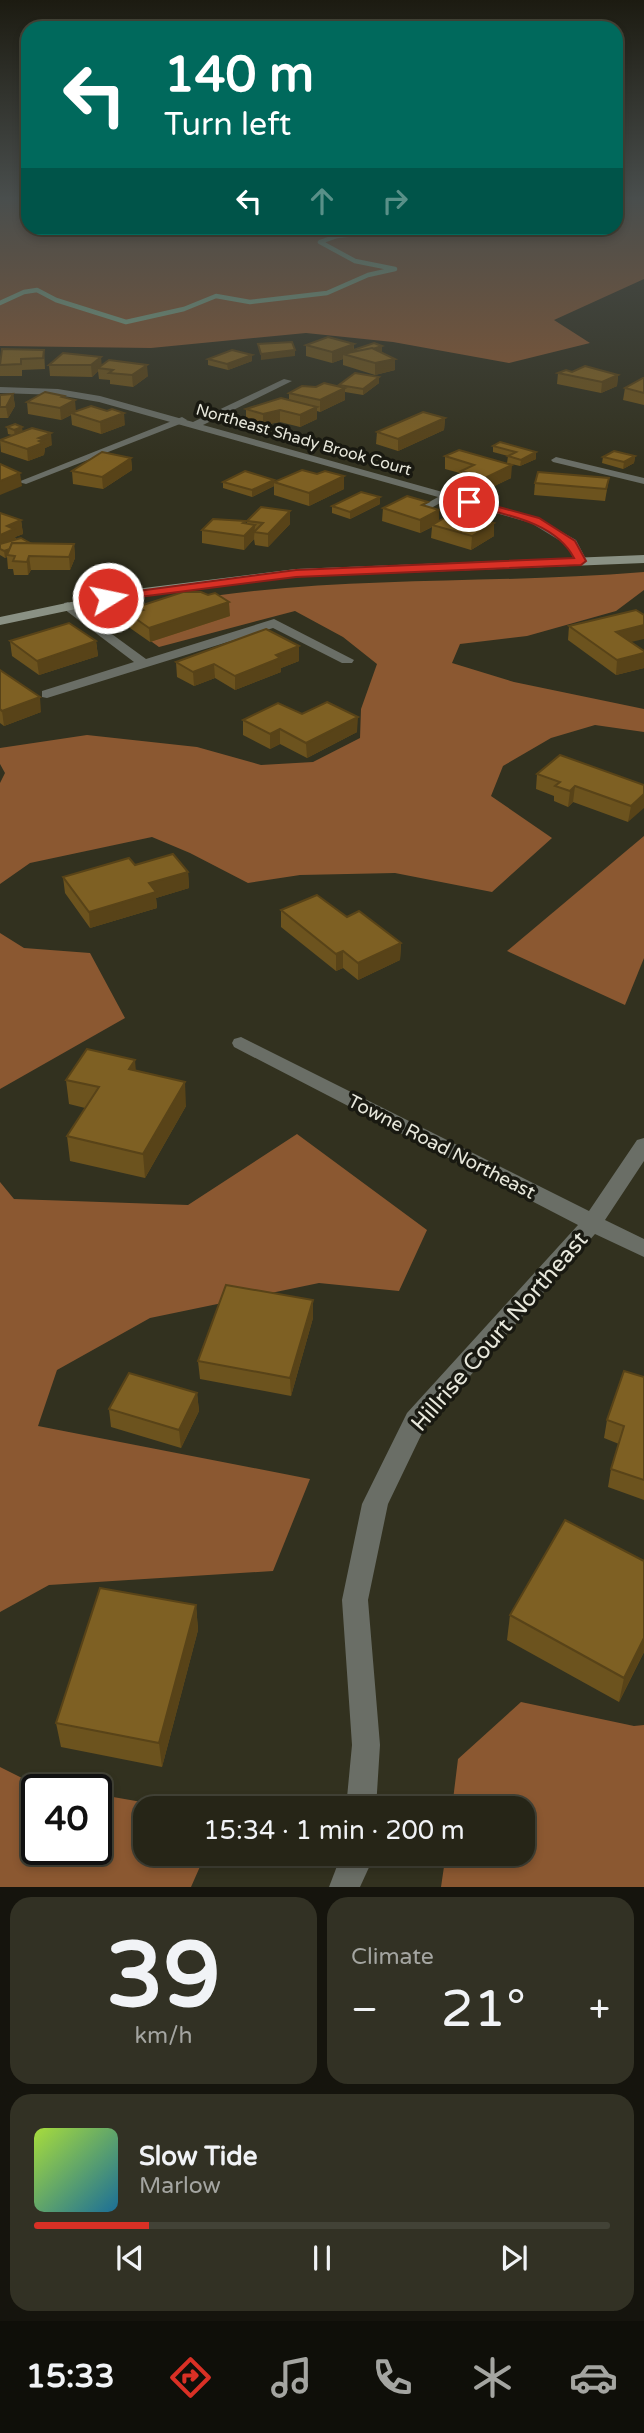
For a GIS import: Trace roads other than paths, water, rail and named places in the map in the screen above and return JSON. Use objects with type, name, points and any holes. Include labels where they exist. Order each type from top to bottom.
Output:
[{"type":"street","points":[[197,424],[287,381]]},
{"type":"street","name":"Northeast Shady Brook Court","points":[[0,390],[58,392],[100,399],[535,520],[572,543],[581,561]]},
{"type":"street","points":[[0,621],[128,594],[296,573],[644,558]]},
{"type":"street","points":[[68,606],[145,664]]},
{"type":"street","points":[[47,694],[274,623],[347,660]]},
{"type":"street","name":"Towne Road Northeast","points":[[240,1043],[644,1249]]},
{"type":"street","name":"Hillrise Court Northeast","points":[[362,1796],[366,1745],[355,1600],[375,1504],[416,1419],[592,1223],[644,1145]]},
{"type":"street","points":[[344,1887],[354,1866]]},
{"type":"lane","points":[[23,482],[182,420]]},
{"type":"lane","points":[[556,460],[644,481]]},
{"type":"lane","points":[[420,510],[447,495]]},
{"type":"waterway","points":[[0,303],[24,292],[37,290],[56,300],[126,322],[184,309],[216,296],[250,302],[327,293],[343,286]]}]
